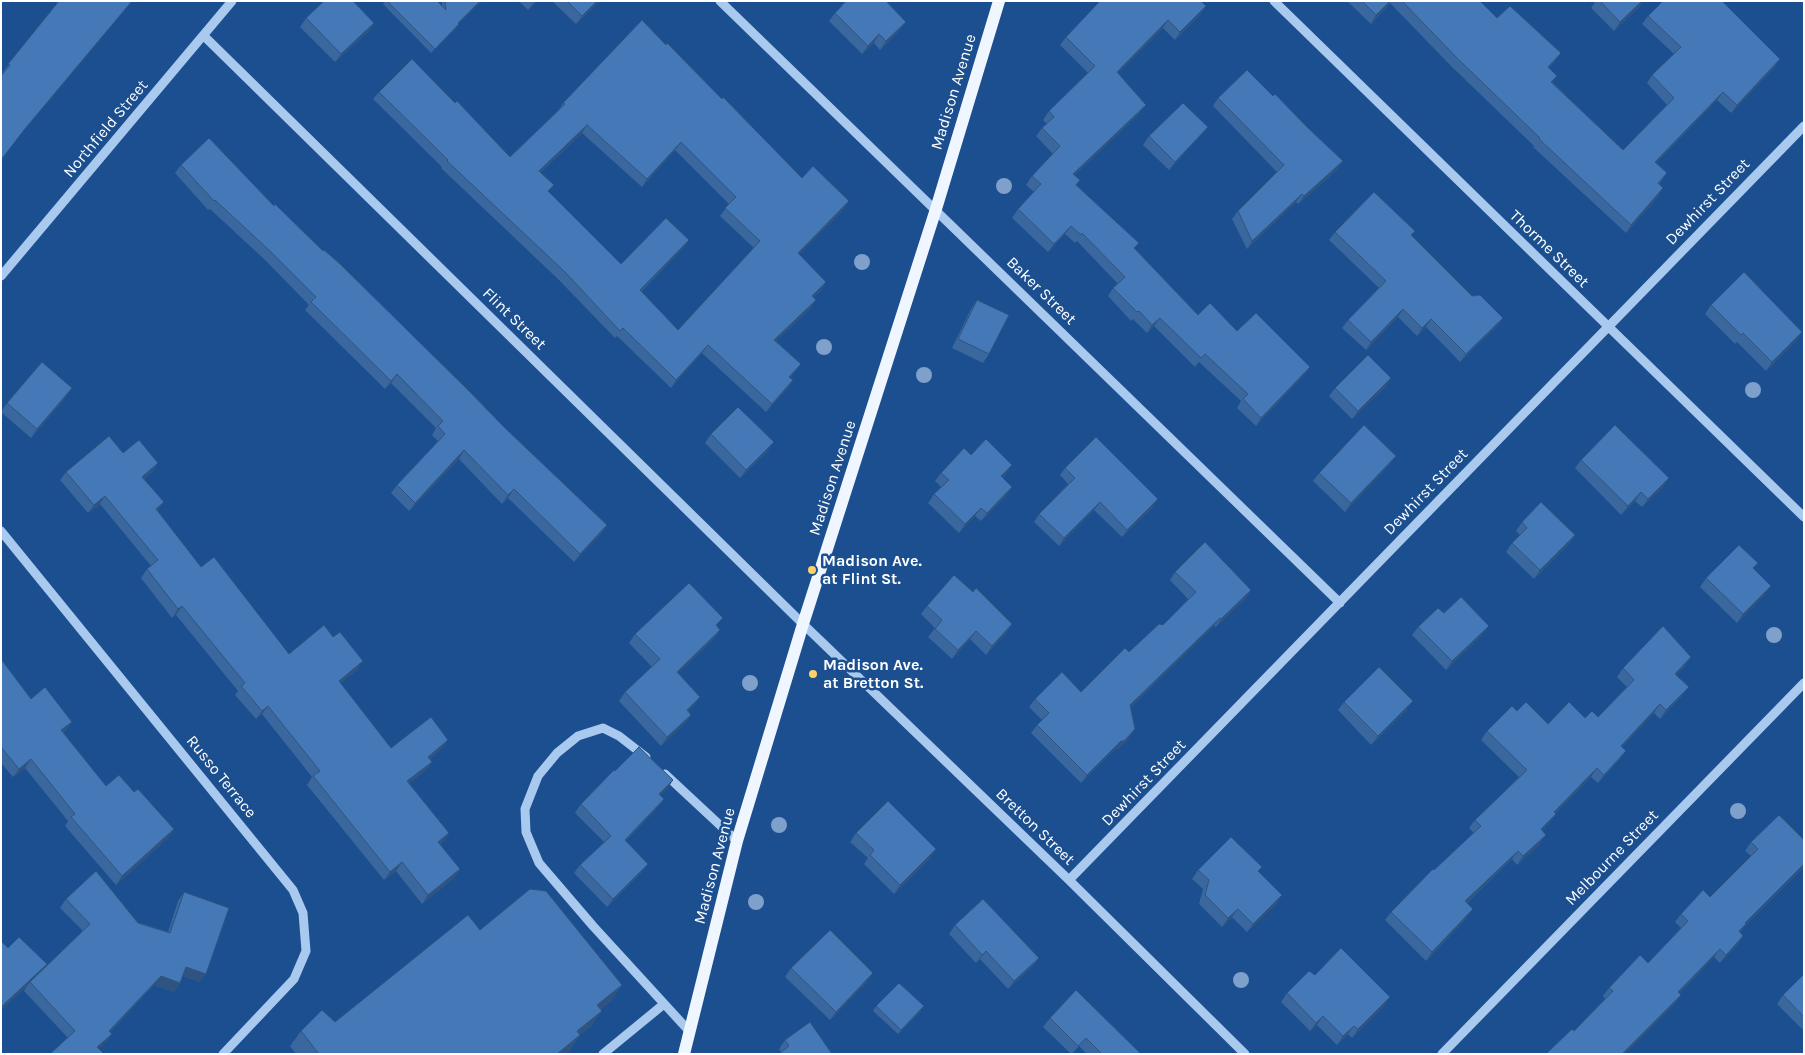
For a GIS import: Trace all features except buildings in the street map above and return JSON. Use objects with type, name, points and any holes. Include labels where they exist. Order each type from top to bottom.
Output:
[{"type":"main road","name":"Madison Avenue","points":[[684,1054],[737,841],[803,624],[936,209],[999,1]]},
{"type":"street","name":"Northfield Street","points":[[1,276],[232,1]]},
{"type":"street","name":"Baker Street","points":[[720,1],[1340,603]]},
{"type":"street","name":"Thorme Street","points":[[1274,1],[1804,517]]},
{"type":"street","name":"Flint Street","points":[[204,36],[803,624]]},
{"type":"street","name":"Dewhirst Street","points":[[1070,880],[1607,326],[1804,126]]},
{"type":"street","name":"Russo Terrace","points":[[1,531],[293,890],[303,913],[306,951],[294,979],[223,1054]]},
{"type":"street","name":"Bretton Street","points":[[803,624],[1070,880],[1245,1054]]},
{"type":"street","name":"Melbourne Street","points":[[1442,1054],[1804,683]]},
{"type":"street","points":[[690,1032],[593,926],[539,863],[526,832],[525,809],[538,776],[557,753],[578,736],[603,728],[619,736],[650,760],[737,841]]},
{"type":"street","points":[[603,1054],[664,1004]]},
{"type":"place","name":"Madison Ave. at Flint St.","points":[[812,570]]},
{"type":"place","name":"Madison Ave. at Bretton St.","points":[[813,674]]}]
